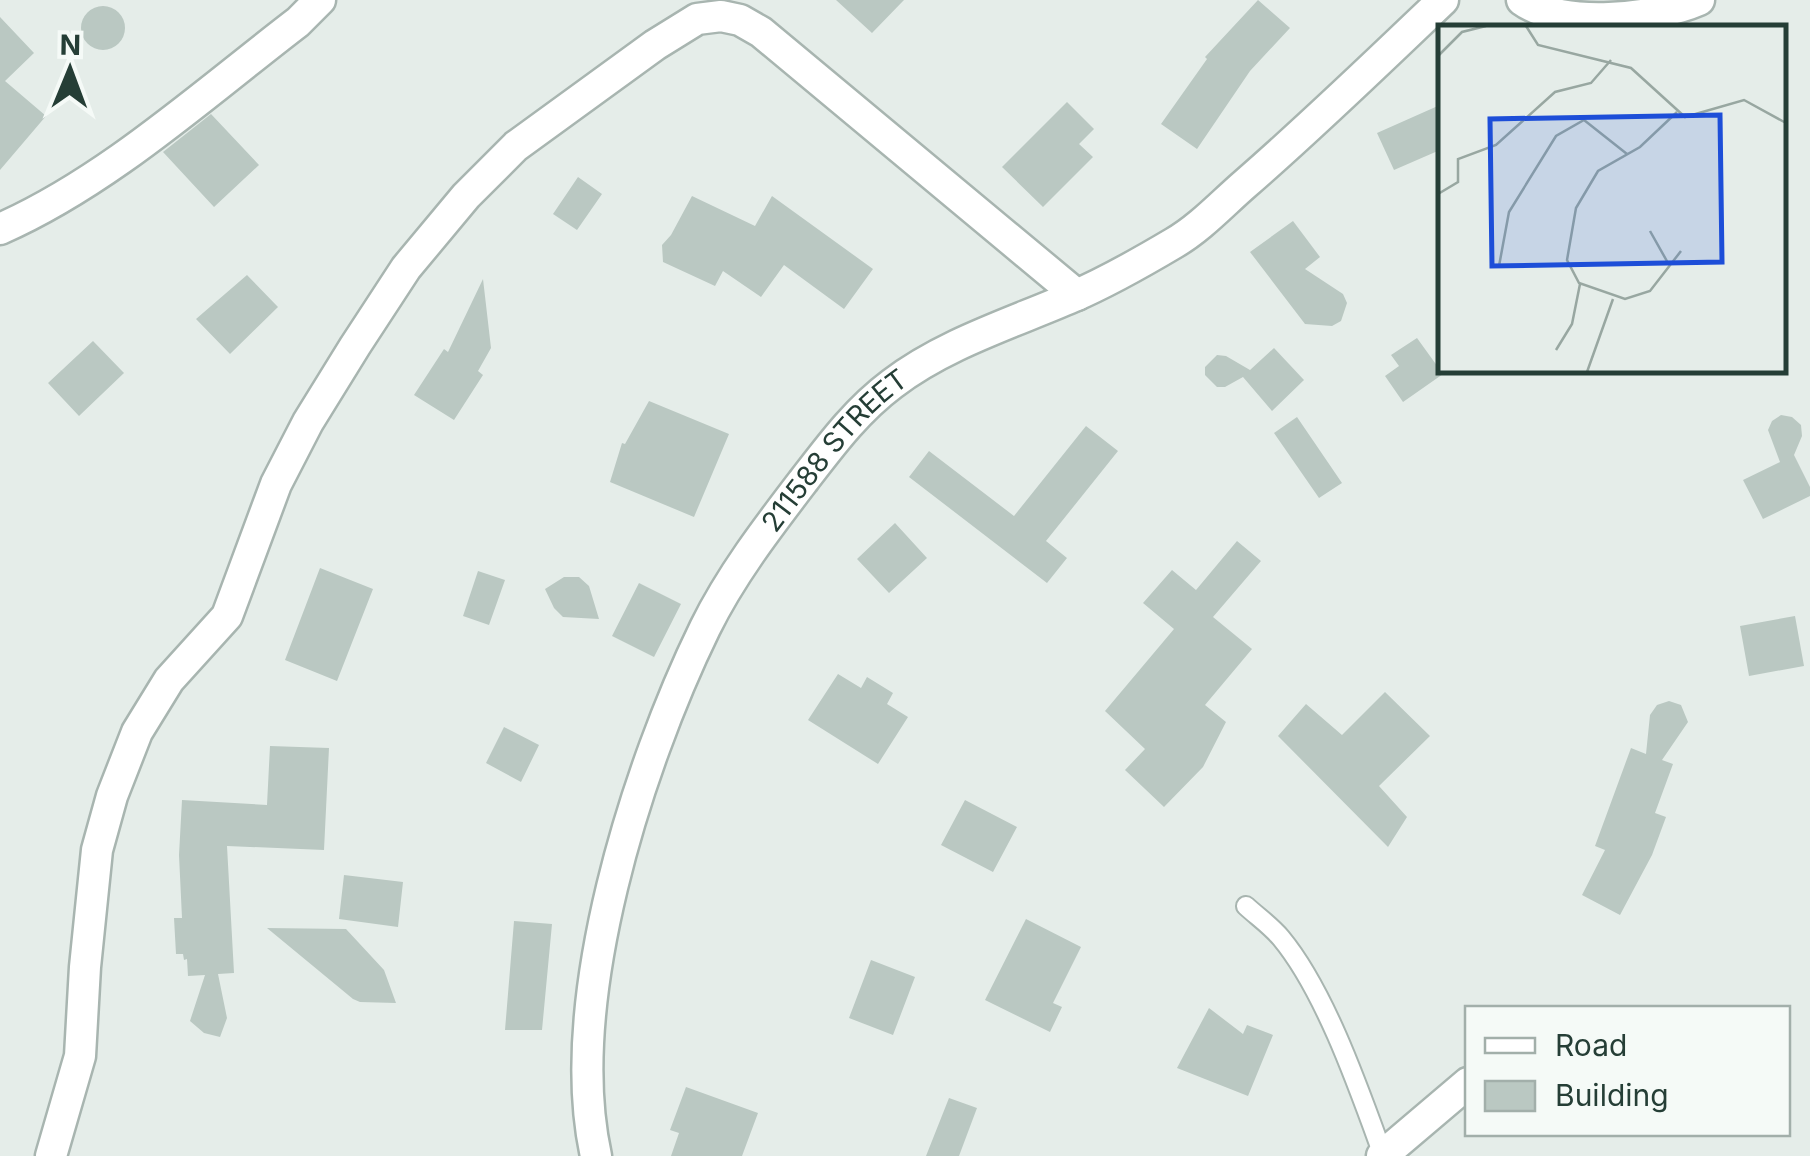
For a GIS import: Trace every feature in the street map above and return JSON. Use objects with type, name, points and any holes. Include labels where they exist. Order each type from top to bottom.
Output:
[{"type":"street","points":[[0,228],[45,209],[110,165],[298,22],[320,0]]},
{"type":"street","name":"211588 STREET","points":[[596,1156],[588,1120],[588,1053],[596,978],[620,848],[667,716],[706,625],[757,542],[846,425],[892,384],[934,357],[1077,295],[1179,241],[1274,159],[1443,0]]},
{"type":"street","points":[[1522,0],[1534,8],[1574,18],[1626,16],[1686,6],[1699,0]]},
{"type":"street","points":[[50,1156],[80,1056],[84,967],[97,850],[112,796],[137,732],[170,680],[226,616],[276,484],[308,422],[375,314],[406,268],[466,196],[516,146],[654,45],[697,20],[721,16],[740,20],[761,32],[1077,295]]},
{"type":"street","points":[[1383,1156],[1465,1086]]},
{"type":"lane","points":[[1246,906],[1280,937],[1302,968],[1353,1072],[1383,1156]]},
{"type":"building","points":[[836,0],[904,0],[872,33]]},
{"type":"building","points":[[1258,0],[1290,28],[1250,71],[1197,149],[1161,124],[1205,57]]},
{"type":"building","points":[[103,6],[118,13],[125,28],[118,43],[103,50],[88,43],[81,28],[88,13]]},
{"type":"building","points":[[0,17],[34,53],[5,81],[46,116],[0,170]]},
{"type":"building","points":[[1067,102],[1094,129],[1079,144],[1093,157],[1043,207],[1002,167]]},
{"type":"building","points":[[1438,106],[1438,151],[1394,170],[1377,133]]},
{"type":"building","points":[[211,114],[259,165],[214,207],[163,152]]},
{"type":"building","points":[[578,177],[602,194],[577,230],[553,214]]},
{"type":"building","points":[[692,196],[755,226],[772,196],[873,269],[844,309],[784,265],[761,297],[723,271],[715,286],[663,262],[662,245]]},
{"type":"building","points":[[1293,221],[1320,257],[1305,269],[1343,294],[1347,303],[1341,321],[1332,326],[1305,324],[1250,252]]},
{"type":"building","points":[[247,275],[278,307],[230,354],[196,319]]},
{"type":"building","points":[[483,279],[491,348],[478,371],[483,375],[454,420],[414,395],[444,349],[448,352]]},
{"type":"building","points":[[1417,338],[1443,374],[1403,402],[1385,376],[1399,366],[1391,355]]},
{"type":"building","points":[[93,341],[124,373],[79,416],[48,383]]},
{"type":"building","points":[[1274,348],[1304,380],[1272,411],[1243,377],[1217,387],[1205,375],[1205,367],[1217,355],[1250,370]]},
{"type":"building","points":[[649,401],[729,434],[694,517],[610,482],[622,443],[625,444]]},
{"type":"building","points":[[1781,415],[1792,417],[1801,425],[1802,436],[1794,455],[1810,487],[1810,496],[1763,519],[1743,480],[1780,462],[1768,430]]},
{"type":"building","points":[[1297,417],[1342,483],[1319,498],[1274,433]]},
{"type":"building","points":[[1086,426],[1118,451],[1046,541],[1067,558],[1047,583],[909,477],[929,451],[1014,516]]},
{"type":"building","points":[[895,523],[927,558],[889,593],[857,559]]},
{"type":"building","points":[[1237,541],[1261,561],[1213,617],[1252,649],[1205,705],[1226,722],[1203,767],[1164,807],[1125,770],[1145,749],[1105,711],[1174,629],[1143,603],[1172,570],[1196,590]]},
{"type":"building","points":[[320,568],[373,589],[337,681],[285,660]]},
{"type":"building","points":[[478,571],[505,580],[489,625],[463,616]]},
{"type":"building","points":[[564,577],[579,577],[589,586],[599,619],[563,617],[554,608],[545,589]]},
{"type":"building","points":[[639,583],[681,604],[654,657],[612,636]]},
{"type":"building","points":[[1795,616],[1804,666],[1749,676],[1740,626]]},
{"type":"building","points":[[838,674],[861,688],[867,677],[893,693],[887,704],[908,717],[878,764],[808,720]]},
{"type":"building","points":[[1385,692],[1430,736],[1379,786],[1407,817],[1388,847],[1278,736],[1306,704],[1342,735]]},
{"type":"building","points":[[1669,701],[1681,705],[1688,722],[1662,760],[1673,764],[1655,813],[1666,817],[1652,855],[1620,915],[1582,895],[1605,850],[1595,846],[1631,748],[1646,754],[1650,715],[1657,705]]},
{"type":"building","points":[[504,727],[539,745],[521,782],[486,763]]},
{"type":"building","points":[[270,746],[329,748],[324,850],[227,846],[234,973],[218,974],[227,1018],[220,1037],[204,1033],[190,1021],[205,975],[188,976],[187,959],[176,954],[174,918],[182,918],[182,800],[267,805]]},
{"type":"building","points":[[965,800],[1017,827],[993,872],[941,845]]},
{"type":"building","points":[[344,875],[403,882],[398,927],[339,919]]},
{"type":"building","points":[[1026,919],[1081,947],[1053,1003],[1062,1007],[1050,1032],[985,1000]]},
{"type":"building","points":[[514,921],[552,924],[542,1030],[505,1030]]},
{"type":"building","points":[[267,928],[346,929],[384,970],[396,1003],[353,999]]},
{"type":"building","points":[[871,960],[915,977],[893,1035],[849,1018]]},
{"type":"building","points":[[1209,1008],[1243,1034],[1247,1025],[1273,1035],[1248,1096],[1177,1068]]},
{"type":"building","points":[[686,1087],[758,1113],[742,1156],[671,1156],[679,1133],[670,1130]]},
{"type":"building","points":[[949,1098],[977,1108],[959,1156],[926,1156]]}]
